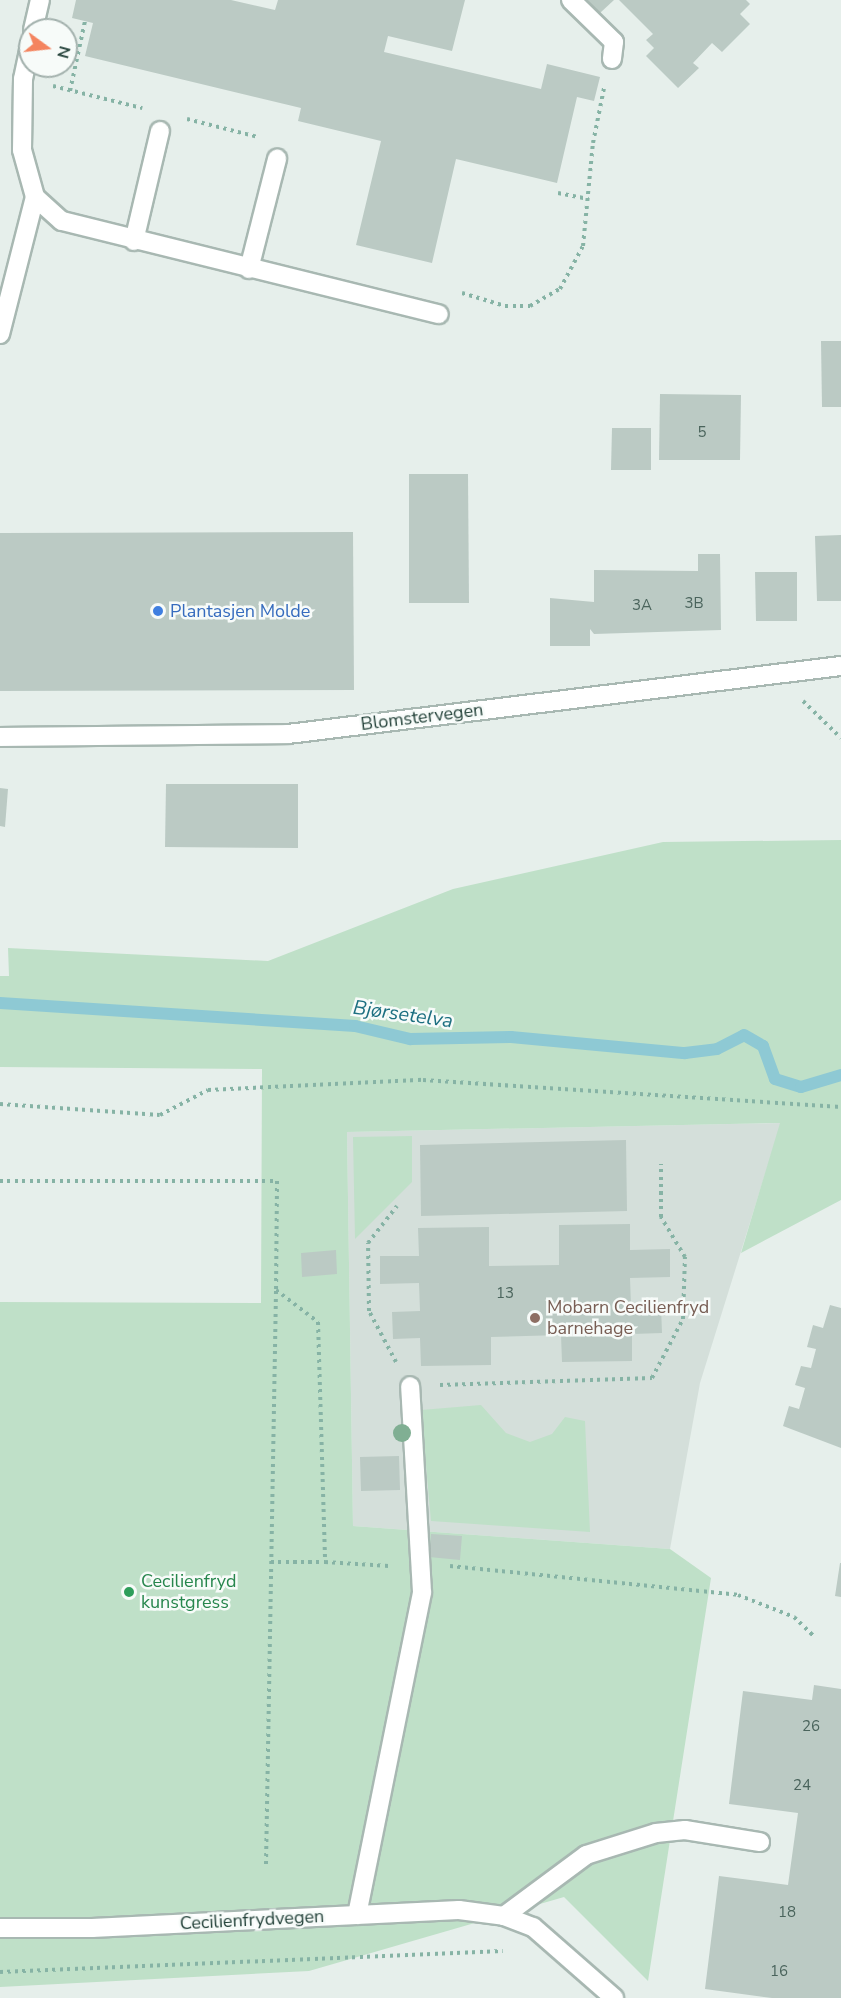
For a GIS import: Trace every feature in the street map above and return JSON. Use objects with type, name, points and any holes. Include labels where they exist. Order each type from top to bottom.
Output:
[{"type":"street","points":[[36,18],[40,0]]},
{"type":"street","points":[[571,0],[614,42],[612,59]]},
{"type":"street","points":[[0,334],[35,197],[22,150],[23,78]]},
{"type":"street","points":[[134,241],[160,131]]},
{"type":"street","points":[[249,269],[277,159]]},
{"type":"street","points":[[35,197],[62,221],[134,241],[439,314]]},
{"type":"street","name":"Blomstervegen","points":[[0,737],[288,734],[841,666]]},
{"type":"street","points":[[357,1915],[422,1592],[410,1386]]},
{"type":"street","points":[[504,1916],[586,1855],[657,1833],[685,1830],[760,1842]]},
{"type":"street","name":"Cecilienfrydvegen","points":[[0,1928],[459,1910],[504,1916],[533,1927],[561,1949],[614,1998]]},
{"type":"path","points":[[70,91],[85,21]]},
{"type":"path","points":[[439,314],[465,290],[505,306],[530,306],[551,298],[578,260],[588,199],[593,142],[612,59]]},
{"type":"path","points":[[558,193],[588,199]]},
{"type":"path","points":[[794,672],[803,701],[841,738]]},
{"type":"path","points":[[0,1104],[160,1115],[208,1090],[423,1080],[841,1107]]},
{"type":"path","points":[[398,1206],[368,1243],[369,1311],[410,1386],[652,1378],[683,1309],[685,1257],[661,1216],[661,1164]]},
{"type":"path","points":[[0,1181],[278,1181],[266,1864]]},
{"type":"path","points":[[276,1290],[318,1322],[325,1562]]},
{"type":"path","points":[[271,1562],[502,1569],[738,1594],[786,1612],[814,1636]]},
{"type":"path","points":[[0,1972],[561,1949]]},
{"type":"shaded area","name":"Mobarn Cecilienfryd barnehage","points":[[781,1123],[700,1383],[670,1549],[353,1526],[347,1132]]},
{"type":"green space","points":[[841,840],[841,1200],[741,1253],[780,1123],[347,1132],[353,1526],[670,1549],[711,1578],[648,1981],[564,1897],[309,1971],[0,1987],[0,1302],[261,1303],[262,1069],[0,1067],[0,976],[9,976],[8,948],[268,961],[453,889],[663,842]]},
{"type":"green space","points":[[412,1136],[412,1182],[355,1239],[353,1137]]},
{"type":"green space","points":[[481,1405],[506,1433],[530,1442],[552,1434],[565,1417],[585,1421],[590,1532],[431,1521],[421,1410]]},
{"type":"building","points":[[76,0],[231,0],[275,10],[278,0],[465,0],[452,51],[388,36],[384,52],[541,89],[547,64],[600,77],[594,101],[577,97],[557,183],[456,159],[432,263],[356,245],[381,141],[298,121],[301,108],[85,56],[93,23],[72,18]]},
{"type":"building","points":[[586,0],[614,0],[600,13]]},
{"type":"building","points":[[619,0],[746,0],[750,4],[740,14],[750,24],[722,52],[712,43],[693,63],[699,68],[678,88],[646,56],[654,48],[646,40],[653,34]]},
{"type":"building","points":[[821,341],[841,341],[841,407],[822,407]]},
{"type":"building","points":[[660,394],[741,395],[740,460],[659,460]]},
{"type":"building","points":[[612,428],[651,428],[651,470],[611,470]]},
{"type":"building","points":[[409,474],[468,474],[469,603],[409,603]]},
{"type":"building","points":[[353,532],[354,690],[0,691],[0,533]]},
{"type":"building","points":[[841,535],[841,601],[817,601],[815,536]]},
{"type":"building","points":[[698,554],[720,554],[721,630],[594,634],[590,629],[590,646],[550,646],[550,598],[594,602],[594,570],[698,571]]},
{"type":"building","points":[[755,572],[797,572],[797,621],[756,621]]},
{"type":"building","points":[[166,784],[298,784],[298,848],[165,847]]},
{"type":"building","points":[[0,788],[8,789],[5,827],[0,826]]},
{"type":"building","points":[[626,1140],[627,1211],[421,1216],[420,1145]]},
{"type":"building","points":[[630,1224],[630,1250],[670,1249],[670,1277],[630,1278],[631,1306],[661,1306],[662,1333],[632,1334],[632,1361],[562,1362],[561,1335],[491,1337],[491,1365],[421,1366],[420,1338],[393,1339],[392,1312],[420,1311],[419,1283],[380,1284],[380,1256],[419,1256],[418,1228],[489,1227],[489,1266],[559,1265],[559,1225]]},
{"type":"building","points":[[336,1250],[337,1274],[302,1277],[301,1253]]},
{"type":"building","points":[[830,1305],[841,1308],[841,1448],[783,1426],[789,1406],[799,1409],[805,1388],[795,1385],[801,1366],[811,1368],[816,1349],[807,1347],[813,1325],[823,1328]]},
{"type":"building","points":[[399,1456],[400,1490],[361,1491],[360,1457]]},
{"type":"building","points":[[431,1534],[462,1536],[460,1560],[429,1557]]},
{"type":"building","points":[[841,1563],[841,1597],[835,1596]]},
{"type":"building","points":[[814,1685],[841,1689],[841,1998],[772,1998],[705,1989],[719,1876],[788,1885],[798,1813],[729,1804],[743,1691],[812,1700]]},
{"type":"waterway","name":"Bjørsetelva","points":[[0,1003],[355,1026],[410,1039],[511,1037],[685,1053],[717,1049],[744,1035],[763,1046],[775,1079],[801,1087],[841,1075]]},
{"type":"place","name":"Plantasjen Molde","points":[[158,611]]},
{"type":"place","name":"Mobarn Cecilienfryd barnehage","points":[[535,1318]]},
{"type":"place","name":"Cecilienfryd kunstgress","points":[[129,1592]]}]
